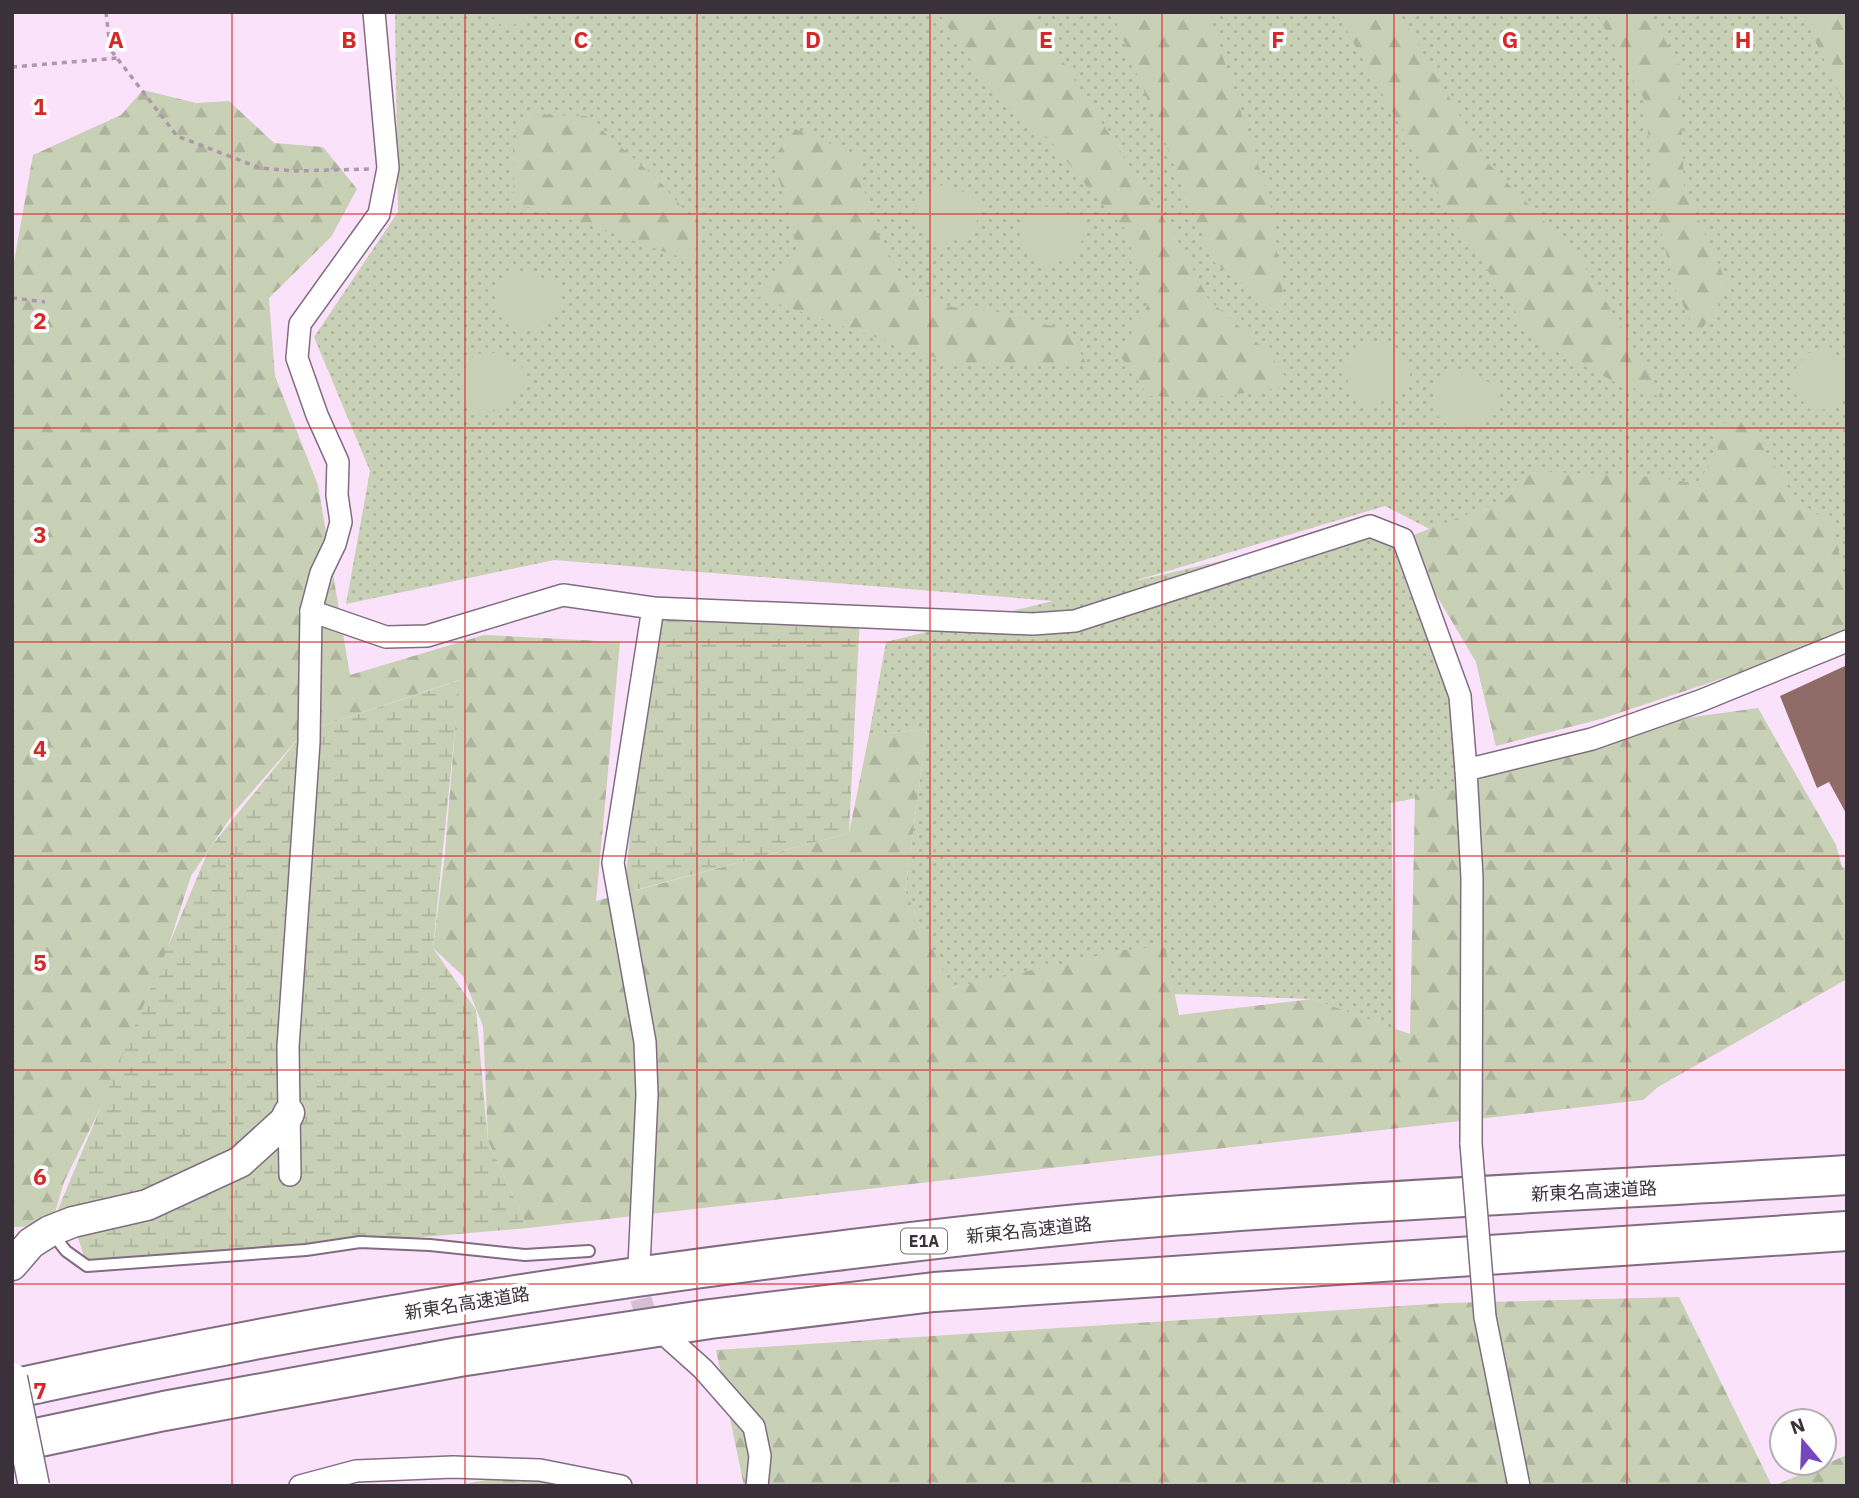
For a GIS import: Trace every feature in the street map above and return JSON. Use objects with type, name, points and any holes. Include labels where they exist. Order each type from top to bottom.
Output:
[{"type":"highway","name":"新東名高速道路","points":[[12,1389],[178,1353],[450,1304],[704,1267],[908,1242],[1168,1216],[1847,1175]]},
{"type":"highway","points":[[12,1443],[164,1411],[460,1357],[710,1319],[934,1292],[1847,1231]]},
{"type":"street","points":[[290,1175],[288,1047],[309,742],[311,611],[321,573],[335,544],[341,522],[337,495],[338,462],[317,415],[297,358],[300,324],[379,214],[388,168],[374,12]]},
{"type":"street","points":[[311,611],[386,637],[427,636],[564,595],[653,608],[1033,624],[1075,621],[1259,564],[1370,526],[1403,539],[1460,696],[1472,878],[1471,1144],[1485,1317],[1519,1486]]},
{"type":"street","points":[[639,1266],[647,1094],[645,1042],[613,863],[653,608]]},
{"type":"street","points":[[1466,770],[1592,739],[1700,701],[1847,641]]},
{"type":"street","points":[[12,1265],[31,1243],[50,1231],[73,1222],[147,1205],[240,1162],[285,1121],[289,1113]]},
{"type":"street","points":[[665,1335],[703,1369],[754,1427],[760,1456],[757,1486]]},
{"type":"street","points":[[12,1378],[34,1486]]},
{"type":"street","points":[[300,1486],[356,1471],[453,1467],[540,1470],[621,1486]]},
{"type":"lane","points":[[50,1231],[66,1251],[87,1266],[306,1250],[360,1242],[430,1245],[525,1255],[589,1251]]},
{"type":"path","points":[[106,12],[110,49],[177,136],[260,168],[296,171],[388,168]]},
{"type":"path","points":[[12,67],[118,58]]},
{"type":"path","points":[[12,298],[45,302]]},
{"type":"green space","points":[[395,12],[1847,12],[1847,620],[1822,632],[1496,746],[1447,538],[1385,506],[1131,582],[1370,526],[1413,565],[1460,696],[1462,789],[1391,803],[1395,1029],[1312,999],[1174,994],[1164,946],[950,988],[905,891],[927,729],[869,735],[886,642],[1053,601],[554,560],[346,604],[370,471],[314,337],[398,212]]},
{"type":"green space","points":[[488,12],[538,12],[525,21],[504,28]]},
{"type":"green space","points":[[938,12],[1024,12],[1049,40],[1180,244],[1209,300],[1268,352],[1292,386],[1209,398],[1149,396],[1119,354],[1147,306],[1126,230],[1049,139],[994,95]]},
{"type":"green space","points":[[1112,12],[1208,12],[1270,201],[1286,318],[1213,261]]},
{"type":"green space","points":[[1336,12],[1399,12],[1487,162],[1579,257],[1664,398],[1619,384],[1534,340],[1453,219]]},
{"type":"green space","points":[[1596,12],[1648,12],[1679,64],[1684,187],[1729,288],[1698,335],[1674,287],[1655,205],[1645,101]]},
{"type":"green space","points":[[1802,12],[1847,12],[1847,110]]},
{"type":"green space","points":[[143,90],[196,103],[229,101],[274,143],[323,147],[357,189],[331,237],[269,298],[275,376],[318,485],[350,675],[484,635],[620,642],[596,901],[849,833],[869,735],[927,729],[905,891],[951,988],[1124,950],[1165,946],[1179,1015],[1312,999],[1410,1034],[1415,794],[1462,789],[1493,772],[1606,744],[1686,718],[1758,708],[1836,845],[1842,867],[1847,868],[1847,979],[1658,1087],[1643,1100],[528,1228],[488,1141],[483,1026],[463,976],[433,948],[445,853],[459,680],[304,732],[235,811],[191,876],[146,1015],[64,1182],[51,1226],[12,1227],[12,273],[33,155],[121,115]]},
{"type":"green space","points":[[526,114],[586,116],[659,181],[698,225],[694,262],[588,225],[514,203],[513,143]]},
{"type":"green space","points":[[793,128],[860,156],[868,217],[907,286],[944,306],[998,312],[1070,331],[1087,366],[960,366],[752,295],[797,255],[791,219],[773,160]]},
{"type":"green space","points":[[950,185],[977,199],[981,209],[966,235],[936,246],[916,226],[915,205],[929,186]]},
{"type":"green space","points":[[1055,206],[1081,221],[1086,230],[1075,252],[1041,268],[1021,247],[1020,227],[1033,208]]},
{"type":"green space","points":[[531,272],[557,286],[561,295],[556,315],[538,326],[516,333],[497,313],[495,292],[509,274]]},
{"type":"green space","points":[[1382,344],[1408,359],[1412,367],[1407,387],[1389,398],[1368,405],[1348,385],[1346,364],[1360,346]]},
{"type":"green space","points":[[1829,351],[1847,361],[1847,398],[1814,413],[1794,393],[1793,372],[1807,353]]},
{"type":"green space","points":[[496,353],[522,367],[527,376],[516,398],[482,414],[462,394],[461,373],[474,354]]},
{"type":"green space","points":[[1469,371],[1496,386],[1500,395],[1494,414],[1455,433],[1435,413],[1434,392],[1448,373]]},
{"type":"green space","points":[[1742,415],[1795,498],[1833,526],[1847,589],[1847,637],[1601,719],[1496,746],[1476,662],[1403,539],[1507,499],[1532,471],[1657,477],[1698,484],[1718,448],[1709,430]]},
{"type":"green space","points":[[653,608],[860,616],[849,833],[624,893]]},
{"type":"green space","points":[[460,680],[433,948],[476,1010],[488,1141],[528,1228],[87,1266],[73,1222],[51,1226],[209,849],[304,732]]},
{"type":"green space","points":[[1679,1297],[1772,1486],[744,1486],[716,1350],[1447,1303]]},
{"type":"green space","points":[[1847,1455],[1847,1486],[1773,1486],[1794,1477],[1838,1477],[1838,1459]]},
{"type":"green space","points":[[540,1470],[585,1486],[454,1486]]},
{"type":"building","points":[[1847,665],[1847,815],[1829,782],[1817,788],[1780,696]]},
{"type":"tunnel","points":[[639,1268],[639,1287],[644,1309],[660,1330]]}]
